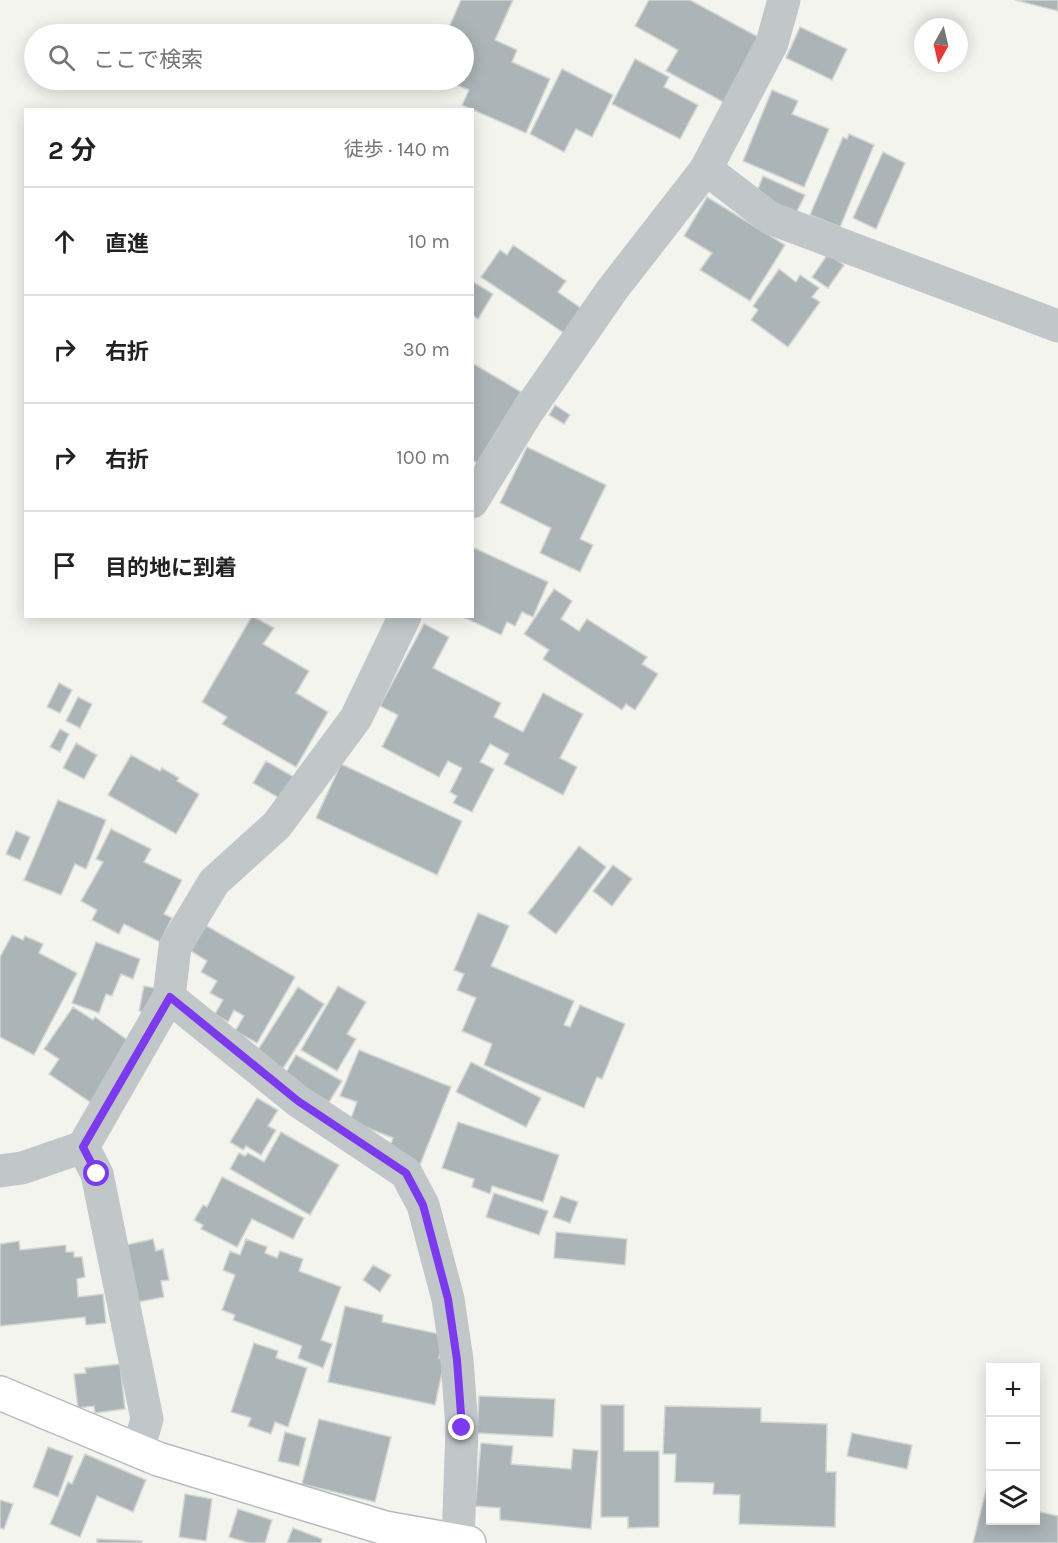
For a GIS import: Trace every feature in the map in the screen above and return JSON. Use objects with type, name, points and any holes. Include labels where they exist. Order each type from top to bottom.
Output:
[{"type":"street","points":[[474,499],[526,414],[612,290],[706,169],[772,43],[784,0]]},
{"type":"street","points":[[706,169],[770,218],[1058,326]]},
{"type":"street","points":[[0,1171],[22,1168],[83,1147],[170,997],[175,946],[214,882],[277,825],[356,718],[404,618]]},
{"type":"street","points":[[0,1393],[158,1459],[385,1528],[462,1543],[462,1428],[457,1360],[448,1299],[423,1205],[406,1173],[298,1101],[170,997]]},
{"type":"street","points":[[83,1147],[97,1174],[147,1419],[138,1450]]},
{"type":"building","points":[[461,0],[513,0],[495,40],[517,50],[512,62],[550,79],[526,133],[474,110],[474,108],[462,105],[469,90],[474,90],[474,24],[450,24]]},
{"type":"building","points":[[649,0],[690,0],[762,39],[727,104],[666,71],[678,50],[635,26]]},
{"type":"building","points":[[1015,0],[1058,0],[1058,11]]},
{"type":"building","points":[[800,27],[847,49],[832,80],[786,58]]},
{"type":"building","points":[[635,59],[669,77],[664,87],[698,105],[680,139],[612,104]]},
{"type":"building","points":[[562,69],[613,95],[592,137],[576,129],[564,152],[530,134]]},
{"type":"building","points":[[772,90],[798,101],[792,114],[829,129],[804,187],[743,161]]},
{"type":"building","points":[[849,134],[874,145],[840,227],[810,215],[843,137],[847,139]]},
{"type":"building","points":[[883,152],[905,163],[876,229],[853,218]]},
{"type":"building","points":[[763,176],[805,195],[794,217],[754,199]]},
{"type":"building","points":[[707,197],[785,245],[750,301],[700,270],[712,253],[684,236]]},
{"type":"building","points":[[513,245],[566,281],[558,292],[582,309],[564,333],[481,277],[500,250],[507,255]]},
{"type":"building","points":[[828,254],[844,265],[828,288],[812,277]]},
{"type":"building","points":[[779,269],[796,282],[800,275],[819,288],[812,297],[820,302],[788,347],[751,320],[758,310],[753,306]]},
{"type":"building","points":[[474,282],[493,294],[478,319],[474,316]]},
{"type":"building","points":[[474,364],[521,392],[477,463],[474,461]]},
{"type":"building","points":[[555,405],[570,415],[564,424],[549,415]]},
{"type":"building","points":[[527,447],[606,485],[580,539],[593,545],[580,572],[540,553],[551,528],[500,503]]},
{"type":"building","points":[[474,548],[548,582],[533,617],[522,612],[515,626],[507,622],[501,635],[465,618],[474,618]]},
{"type":"building","points":[[554,589],[572,601],[561,619],[579,631],[587,619],[647,657],[642,664],[658,674],[635,710],[626,704],[622,710],[543,659],[549,650],[524,634]]},
{"type":"building","points":[[251,618],[256,618],[274,628],[263,644],[309,671],[296,693],[328,712],[296,767],[222,724],[227,717],[202,702]]},
{"type":"building","points":[[424,624],[449,637],[433,668],[501,703],[494,717],[523,732],[543,693],[583,714],[560,758],[577,767],[563,795],[504,764],[509,754],[490,744],[480,762],[494,769],[472,812],[453,803],[457,796],[450,792],[462,768],[448,761],[439,777],[382,747],[398,715],[380,706]]},
{"type":"building","points":[[59,683],[72,690],[60,713],[47,707]]},
{"type":"building","points":[[78,697],[92,704],[80,728],[66,721]]},
{"type":"building","points":[[60,729],[69,734],[60,752],[50,747]]},
{"type":"building","points":[[76,743],[97,755],[84,779],[63,768]]},
{"type":"building","points":[[131,755],[160,771],[162,768],[179,778],[177,781],[199,794],[176,834],[108,795]]},
{"type":"building","points":[[266,761],[294,777],[281,799],[253,783]]},
{"type":"building","points":[[341,764],[462,821],[437,875],[316,818]]},
{"type":"building","points":[[58,800],[106,820],[86,869],[75,864],[61,895],[24,880]]},
{"type":"building","points":[[111,829],[151,849],[144,862],[182,880],[164,914],[172,918],[160,942],[124,924],[119,934],[92,920],[97,910],[81,901],[103,862],[96,859]]},
{"type":"building","points":[[16,831],[30,837],[20,860],[6,854]]},
{"type":"building","points":[[579,846],[606,867],[556,934],[528,913]]},
{"type":"building","points":[[613,865],[632,879],[612,906],[593,891]]},
{"type":"building","points":[[478,913],[509,926],[491,966],[574,1001],[564,1025],[570,1027],[580,1005],[625,1024],[602,1079],[597,1077],[584,1108],[484,1065],[492,1044],[462,1031],[476,998],[457,990],[464,974],[454,970]]},
{"type":"building","points":[[205,925],[295,977],[257,1043],[235,1031],[244,1016],[234,1010],[228,1022],[215,1014],[223,1000],[210,993],[217,981],[201,972],[207,961],[191,951]]},
{"type":"building","points":[[12,935],[23,940],[25,936],[43,944],[39,953],[77,973],[34,1055],[0,1037],[0,957]]},
{"type":"building","points":[[96,942],[140,959],[133,979],[121,974],[112,996],[106,994],[99,1013],[72,1003]]},
{"type":"building","points":[[144,986],[159,989],[154,1014],[139,1011]]},
{"type":"building","points":[[338,986],[366,1002],[347,1034],[356,1039],[337,1071],[301,1050]]},
{"type":"building","points":[[298,987],[324,1004],[282,1070],[256,1053]]},
{"type":"building","points":[[73,1007],[93,1020],[95,1017],[140,1049],[99,1108],[49,1074],[59,1059],[44,1049]]},
{"type":"building","points":[[359,1050],[451,1087],[419,1167],[387,1154],[393,1138],[350,1121],[357,1102],[340,1096]]},
{"type":"building","points":[[296,1055],[342,1081],[329,1102],[284,1076]]},
{"type":"building","points":[[471,1062],[541,1098],[526,1127],[456,1092]]},
{"type":"building","points":[[257,1098],[278,1110],[268,1126],[276,1130],[261,1155],[246,1146],[243,1150],[230,1142]]},
{"type":"building","points":[[458,1122],[559,1155],[543,1202],[492,1186],[490,1194],[472,1187],[474,1179],[442,1168]]},
{"type":"building","points":[[281,1132],[339,1165],[310,1215],[230,1169],[239,1153],[245,1156],[248,1153],[264,1162]]},
{"type":"building","points":[[222,1177],[304,1218],[293,1239],[252,1219],[237,1247],[201,1229],[203,1225],[194,1220],[203,1205],[207,1207]]},
{"type":"building","points":[[494,1193],[548,1211],[539,1235],[486,1217]]},
{"type":"building","points":[[561,1196],[578,1202],[570,1223],[553,1217]]},
{"type":"building","points":[[556,1232],[627,1239],[625,1265],[554,1258]]},
{"type":"building","points":[[153,1239],[156,1251],[163,1249],[169,1280],[161,1281],[164,1297],[138,1302],[126,1245]]},
{"type":"building","points":[[246,1239],[267,1247],[265,1253],[277,1258],[280,1251],[303,1259],[299,1271],[341,1287],[321,1340],[332,1344],[323,1368],[298,1358],[302,1346],[233,1320],[235,1315],[222,1310],[235,1275],[223,1270],[230,1251],[240,1255]]},
{"type":"building","points":[[19,1241],[20,1250],[66,1245],[66,1252],[74,1252],[74,1257],[82,1257],[85,1277],[77,1279],[78,1297],[103,1294],[106,1323],[86,1325],[85,1317],[0,1326],[0,1244]]},
{"type":"building","points":[[373,1265],[391,1275],[380,1292],[363,1280]]},
{"type":"building","points":[[345,1306],[383,1315],[382,1322],[444,1335],[439,1358],[445,1359],[435,1405],[328,1382]]},
{"type":"building","points":[[254,1343],[278,1351],[276,1358],[307,1368],[288,1427],[275,1422],[271,1434],[248,1426],[251,1418],[231,1412]]},
{"type":"building","points":[[120,1364],[125,1409],[95,1413],[94,1406],[78,1408],[74,1374],[86,1373],[85,1368]]},
{"type":"building","points":[[479,1396],[555,1399],[553,1437],[477,1433]]},
{"type":"building","points":[[601,1405],[624,1405],[624,1451],[659,1451],[659,1527],[628,1528],[628,1517],[601,1517]]},
{"type":"building","points":[[665,1406],[761,1408],[761,1422],[827,1424],[826,1472],[836,1472],[835,1527],[739,1524],[740,1495],[713,1494],[714,1483],[675,1482],[676,1454],[663,1454]]},
{"type":"building","points":[[319,1419],[391,1437],[375,1502],[302,1484]]},
{"type":"building","points":[[285,1432],[306,1438],[299,1466],[278,1461]]},
{"type":"building","points":[[852,1433],[912,1445],[907,1469],[847,1456]]},
{"type":"building","points":[[481,1443],[513,1446],[511,1464],[571,1469],[573,1449],[598,1451],[591,1529],[500,1520],[500,1508],[475,1506]]},
{"type":"building","points":[[48,1447],[73,1456],[58,1497],[33,1487]]},
{"type":"building","points":[[85,1454],[146,1480],[133,1512],[97,1496],[80,1537],[50,1524],[68,1482],[72,1484]]},
{"type":"building","points":[[986,1490],[986,1525],[1040,1525],[1040,1512],[1058,1516],[1058,1543],[973,1543]]},
{"type":"building","points":[[185,1494],[212,1499],[206,1541],[179,1537]]},
{"type":"building","points":[[0,1500],[13,1504],[4,1529],[0,1528]]},
{"type":"building","points":[[238,1509],[272,1520],[265,1543],[249,1543],[229,1537]]},
{"type":"building","points":[[293,1528],[322,1539],[321,1543],[287,1543]]},
{"type":"building","points":[[97,1539],[142,1541],[142,1543],[97,1543]]},
{"type":"route","points":[[97,1174],[83,1147],[170,997],[298,1101],[406,1173],[423,1205],[448,1299],[457,1360],[462,1428]]}]
